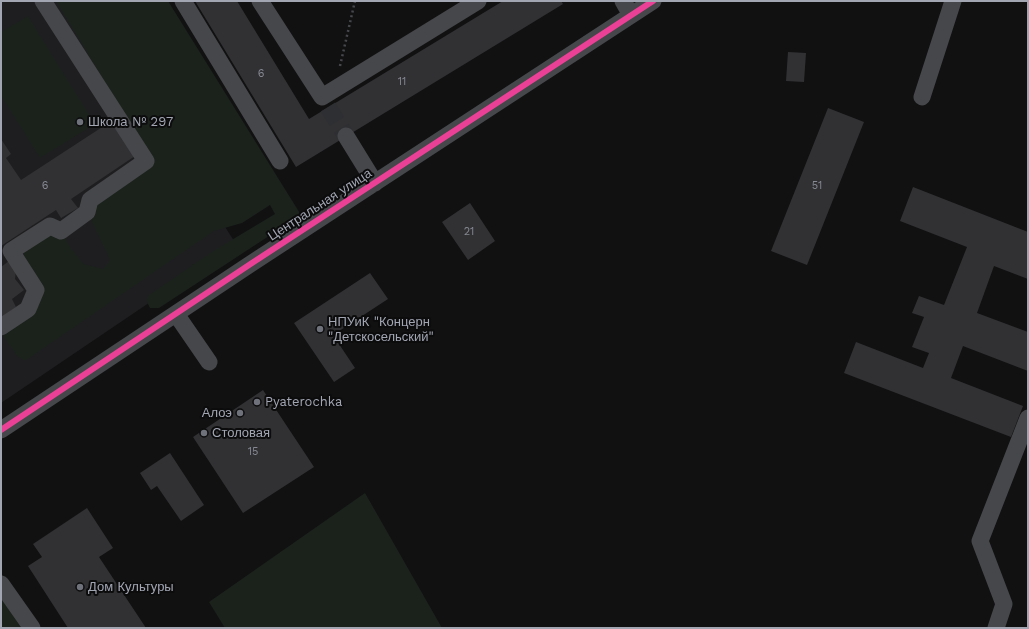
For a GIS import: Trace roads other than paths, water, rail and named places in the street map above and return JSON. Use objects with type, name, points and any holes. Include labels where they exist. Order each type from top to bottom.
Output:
[{"type":"street","points":[[1,327],[28,310],[36,290],[11,251],[50,226],[61,231],[87,212],[90,200],[146,161],[44,1]]},
{"type":"street","points":[[183,1],[280,161]]},
{"type":"street","points":[[260,1],[328,98],[478,1]]},
{"type":"street","name":"Центральная улица","points":[[1,430],[375,183],[627,8],[653,1]]},
{"type":"street","points":[[922,97],[953,1]]},
{"type":"street","points":[[346,136],[375,183]]},
{"type":"street","points":[[176,314],[209,362]]},
{"type":"street","points":[[996,628],[1004,604],[980,541],[1028,418]]},
{"type":"street","points":[[1,584],[32,628]]},
{"type":"tunnel","points":[[328,107],[346,136]]},
{"type":"place","name":"Школа № 297","points":[[80,122]]},
{"type":"place","name":"НПУиК \"Концерн \"Детскосельский\"","points":[[320,329]]},
{"type":"place","name":"Pyaterochka","points":[[257,402]]},
{"type":"place","name":"Алоэ","points":[[240,413]]},
{"type":"place","name":"Столовая","points":[[204,433]]},
{"type":"place","name":"Дом Культуры","points":[[80,587]]}]
